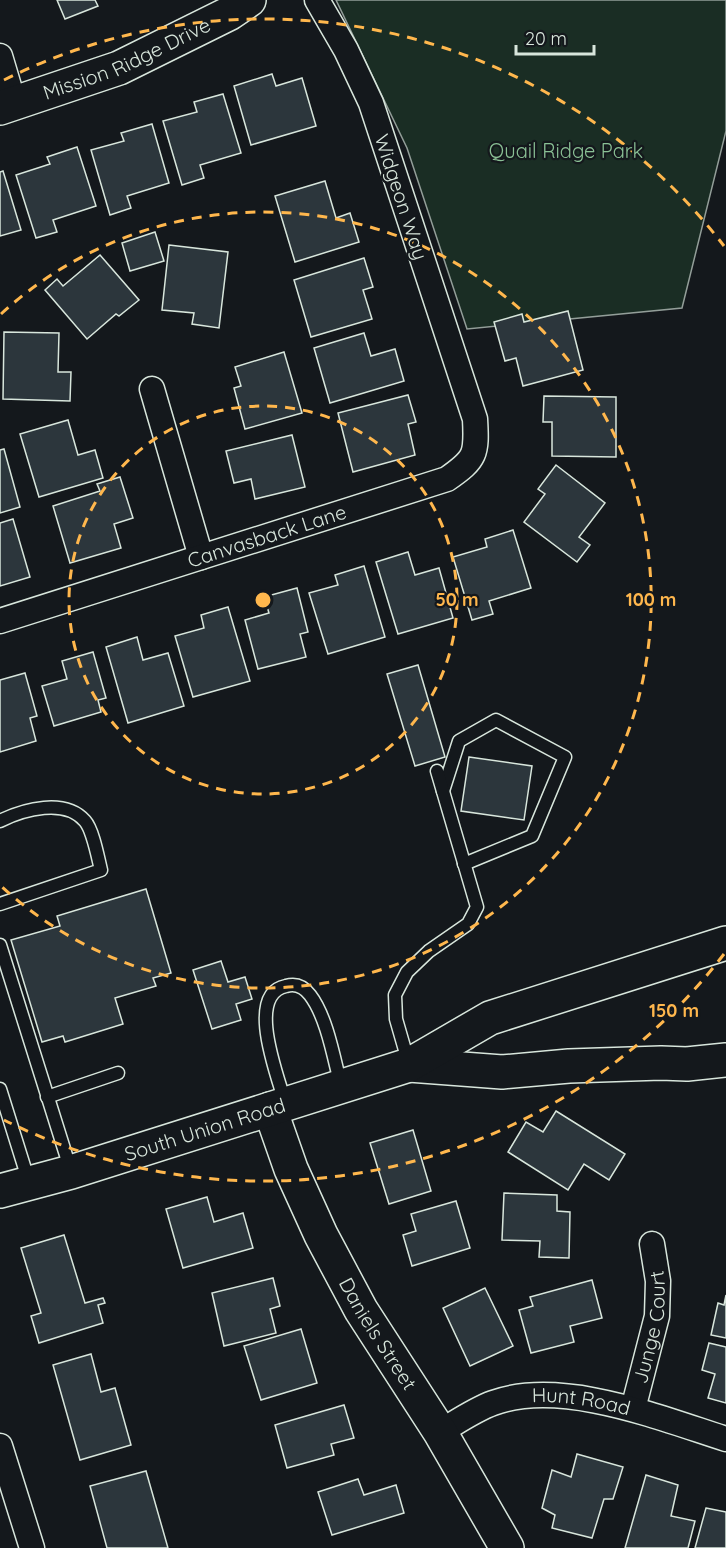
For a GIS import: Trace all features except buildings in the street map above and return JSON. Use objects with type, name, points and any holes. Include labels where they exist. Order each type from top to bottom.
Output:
[{"type":"street","name":"Mission Ridge Drive","points":[[7,106],[119,68],[230,13],[249,0]]},
{"type":"street","name":"Widgeon Way","points":[[317,0],[346,50],[370,103],[469,401]]},
{"type":"street","points":[[0,56],[7,106]]},
{"type":"street","points":[[152,389],[201,557]]},
{"type":"street","name":"Canvasback Lane","points":[[0,621],[447,479],[467,466],[477,447],[475,419],[469,401]]},
{"type":"street","name":"South Union Road","points":[[15,1187],[71,1172],[409,1065],[490,1018],[726,944]]},
{"type":"street","name":"South Union Road","points":[[409,1065],[502,1072],[569,1066],[687,1064],[726,1060]]},
{"type":"street","name":"Daniels Street","points":[[278,1107],[291,1169],[321,1235],[361,1310],[440,1432],[507,1548]]},
{"type":"street","name":"Junge Court","points":[[633,1409],[657,1316],[658,1281],[652,1244]]},
{"type":"street","name":"Hunt Road","points":[[440,1432],[476,1410],[495,1402],[519,1397],[561,1395],[633,1409],[726,1439]]},
{"type":"street","points":[[0,1446],[32,1548]]},
{"type":"lane","points":[[443,791],[459,741],[496,720],[565,758],[532,836],[464,864]]},
{"type":"lane","points":[[409,1065],[396,1019],[395,994],[407,972],[429,951],[468,924],[477,907],[437,771]]},
{"type":"lane","points":[[0,821],[36,808],[56,808],[75,812],[87,822],[101,870],[0,904]]},
{"type":"lane","points":[[0,945],[71,1172]]},
{"type":"lane","points":[[278,1107],[265,1017],[270,998],[276,990],[284,986],[295,985],[305,989],[316,1005],[342,1087]]},
{"type":"lane","points":[[47,1097],[118,1073]]},
{"type":"lane","points":[[0,1089],[15,1187]]},
{"type":"green space","name":"Quail Ridge Park","points":[[336,0],[726,0],[726,131],[682,308],[467,329],[407,148]]}]
